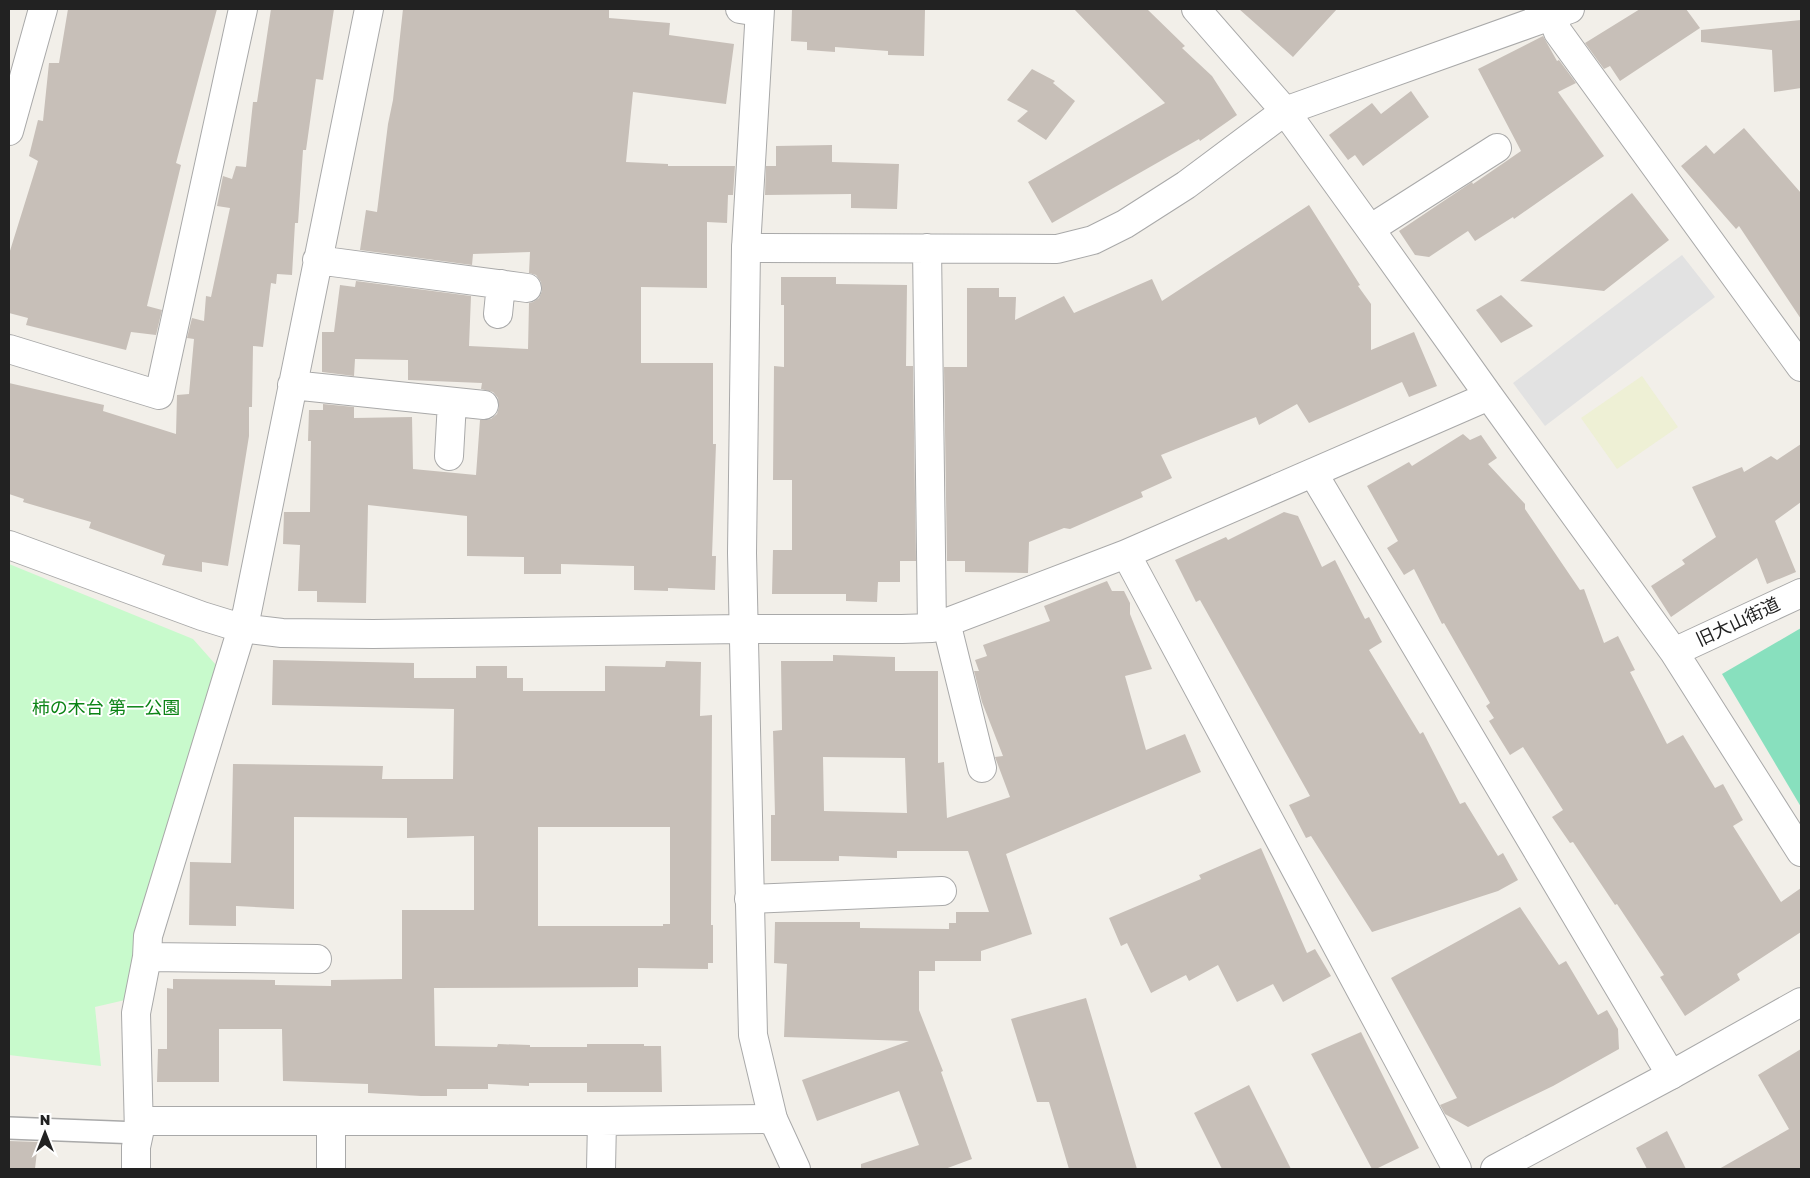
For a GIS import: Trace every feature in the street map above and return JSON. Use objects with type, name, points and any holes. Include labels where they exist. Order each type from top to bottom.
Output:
[{"type":"street","points":[[9,131],[43,9]]},
{"type":"street","points":[[9,349],[159,395],[243,9]]},
{"type":"street","points":[[136,1169],[136,1147],[139,1127],[136,1013],[148,936],[247,612],[369,9]]},
{"type":"street","points":[[1196,9],[1285,111],[1370,228],[1674,652],[1801,852]]},
{"type":"street","points":[[753,10],[746,248],[742,552],[742,629],[753,1035],[773,1119],[796,1169]]},
{"type":"street","points":[[746,248],[1057,249],[1093,240],[1125,224],[1186,185],[1285,111],[1558,11],[1558,32],[1801,367]]},
{"type":"street","points":[[1370,228],[1497,148]]},
{"type":"street","points":[[928,248],[939,625],[982,768]]},
{"type":"street","points":[[318,260],[514,286],[498,314]]},
{"type":"street","points":[[292,385],[484,406]]},
{"type":"street","points":[[9,545],[241,628],[282,633],[373,634],[742,629],[902,629],[939,625],[1126,554],[1489,396]]},
{"type":"street","points":[[449,456],[452,402]]},
{"type":"street","points":[[1313,473],[1671,1075]]},
{"type":"street","points":[[1126,554],[1457,1169]]},
{"type":"street","name":"旧大山街道","points":[[1674,652],[1801,593]]},
{"type":"street","points":[[749,899],[942,891]]},
{"type":"street","points":[[146,957],[317,958]]},
{"type":"street","points":[[1495,1169],[1671,1075],[1801,1002]]},
{"type":"street","points":[[139,1127],[331,1121],[773,1119]]},
{"type":"street","points":[[331,1121],[331,1169]]},
{"type":"street","points":[[601,1169],[602,1121]]},
{"type":"lane","points":[[9,1128],[139,1127]]},
{"type":"green space","points":[[1642,376],[1678,427],[1617,469],[1581,418]]},
{"type":"green space","name":"柿の木台 第一公園","points":[[9,564],[193,639],[216,665],[138,997],[95,1007],[101,1066],[9,1055]]},
{"type":"green space","points":[[1801,628],[1801,807],[1722,674]]},
{"type":"shaded area","points":[[1682,255],[1715,297],[1545,426],[1513,383]]},
{"type":"building","points":[[68,9],[217,9],[176,163],[181,165],[147,306],[162,310],[156,335],[131,332],[126,350],[26,325],[28,318],[9,313],[9,254],[38,161],[29,156],[38,120],[43,121],[49,63],[59,63]]},
{"type":"building","points":[[271,9],[334,9],[323,80],[316,79],[306,150],[303,150],[298,223],[295,223],[292,275],[277,274],[276,284],[271,283],[263,347],[253,346],[252,407],[249,407],[249,436],[228,566],[202,562],[202,572],[162,565],[165,555],[89,528],[91,522],[23,502],[24,499],[9,494],[9,383],[104,405],[103,411],[176,434],[177,395],[189,394],[194,339],[187,338],[192,318],[204,321],[206,296],[211,297],[230,208],[217,206],[223,176],[232,179],[236,166],[246,167],[253,102],[257,102]]},
{"type":"building","points":[[403,9],[609,9],[609,18],[670,23],[669,35],[734,44],[726,104],[633,92],[626,162],[668,164],[668,166],[735,166],[733,195],[728,195],[727,223],[707,222],[707,288],[641,287],[641,363],[713,363],[713,444],[716,444],[712,556],[716,556],[715,590],[668,588],[668,591],[634,590],[634,566],[561,564],[561,574],[524,574],[524,557],[467,556],[467,516],[368,505],[366,603],[317,602],[317,591],[298,591],[300,545],[283,544],[284,512],[310,512],[311,441],[308,441],[309,410],[323,410],[323,404],[354,407],[354,418],[412,417],[413,469],[476,475],[480,420],[491,419],[497,414],[499,407],[498,398],[493,392],[481,389],[482,383],[408,380],[408,360],[355,359],[354,376],[322,372],[322,332],[334,332],[340,285],[355,287],[356,281],[471,296],[469,346],[528,349],[529,303],[539,298],[542,291],[541,282],[536,275],[529,273],[530,252],[473,254],[472,265],[360,250],[366,210],[377,212],[388,124],[393,100]]},
{"type":"building","points":[[792,9],[925,10],[924,56],[888,55],[888,51],[835,47],[835,52],[807,50],[807,42],[791,41]]},
{"type":"building","points":[[1074,9],[1147,9],[1185,46],[1182,48],[1212,76],[1237,115],[1200,141],[1199,139],[1052,223],[1028,182],[1165,103]]},
{"type":"building","points":[[1239,9],[1337,9],[1293,57]]},
{"type":"building","points":[[1640,9],[1686,9],[1700,28],[1620,81],[1610,66],[1604,69],[1585,43]]},
{"type":"building","points":[[1801,20],[1801,88],[1774,92],[1772,50],[1701,42],[1701,30]]},
{"type":"building","points":[[1543,36],[1557,61],[1559,60],[1576,83],[1558,92],[1604,156],[1514,219],[1513,217],[1475,241],[1468,231],[1429,257],[1415,255],[1399,231],[1521,151],[1478,69]]},
{"type":"building","points":[[1032,69],[1055,81],[1053,83],[1075,101],[1046,140],[1017,121],[1028,111],[1007,100]]},
{"type":"building","points":[[1411,91],[1429,117],[1363,166],[1355,155],[1348,160],[1329,135],[1372,103],[1381,114]]},
{"type":"building","points":[[1744,128],[1801,193],[1801,319],[1739,226],[1736,229],[1681,166],[1706,145],[1714,154]]},
{"type":"building","points":[[832,145],[832,162],[899,164],[897,209],[851,208],[851,194],[765,195],[766,166],[776,166],[776,146]]},
{"type":"building","points":[[1632,193],[1669,240],[1604,291],[1520,281]]},
{"type":"building","points":[[1309,205],[1371,304],[1371,350],[1414,332],[1437,386],[1409,397],[1402,382],[1309,423],[1297,404],[1259,425],[1256,417],[1161,455],[1172,478],[1141,492],[1143,497],[1070,529],[1064,528],[1029,542],[1028,573],[965,572],[965,561],[947,561],[944,367],[967,367],[967,288],[999,288],[999,297],[1016,297],[1015,320],[1064,296],[1074,313],[1152,279],[1162,301]]},
{"type":"building","points":[[781,277],[836,277],[836,284],[907,285],[906,366],[913,366],[916,561],[900,561],[900,582],[878,582],[877,602],[846,601],[846,594],[772,594],[773,550],[792,550],[792,480],[773,480],[774,366],[784,367],[784,305],[781,305]]},
{"type":"building","points":[[1501,295],[1533,326],[1501,343],[1476,310]]},
{"type":"building","points":[[1463,434],[1470,440],[1481,435],[1497,458],[1488,464],[1525,504],[1525,509],[1580,590],[1584,589],[1604,643],[1618,636],[1635,670],[1630,672],[1667,744],[1683,735],[1715,788],[1723,784],[1743,820],[1733,826],[1781,902],[1801,888],[1801,932],[1737,974],[1740,980],[1685,1016],[1660,977],[1664,975],[1617,904],[1615,905],[1573,842],[1570,843],[1552,817],[1563,810],[1523,747],[1510,755],[1489,721],[1494,718],[1486,706],[1490,703],[1444,623],[1442,624],[1414,569],[1404,575],[1387,548],[1398,541],[1367,486],[1409,462],[1412,466]]},
{"type":"building","points":[[1801,444],[1801,502],[1775,521],[1796,572],[1767,584],[1757,558],[1671,617],[1651,586],[1685,564],[1682,560],[1716,537],[1692,487],[1742,467],[1744,472],[1771,456],[1777,460]]},
{"type":"building","points":[[1284,512],[1298,516],[1322,567],[1335,560],[1365,619],[1369,617],[1382,642],[1369,650],[1420,734],[1423,732],[1460,804],[1465,802],[1498,856],[1503,853],[1518,880],[1498,891],[1372,932],[1311,836],[1306,838],[1289,805],[1310,796],[1200,600],[1196,602],[1175,560],[1226,537],[1228,540]]},
{"type":"building","points":[[1107,581],[1112,591],[1124,591],[1130,603],[1130,614],[1152,669],[1125,676],[1146,750],[1185,734],[1201,772],[1006,854],[1032,934],[981,951],[981,961],[935,961],[935,971],[919,971],[919,1010],[943,1071],[941,1072],[972,1159],[945,1169],[861,1169],[861,1164],[919,1145],[899,1091],[817,1121],[802,1080],[909,1041],[784,1037],[787,964],[774,963],[775,922],[860,922],[860,928],[949,929],[949,923],[956,923],[956,912],[989,912],[968,851],[897,851],[897,858],[839,856],[839,861],[771,861],[771,815],[775,815],[773,731],[782,730],[781,661],[833,661],[833,655],[895,657],[895,671],[938,671],[938,763],[944,762],[947,818],[1010,797],[995,757],[1003,756],[982,702],[974,671],[979,671],[975,660],[987,656],[983,645],[1050,621],[1044,606]],"holes":[[[823,757],[905,758],[907,813],[824,811]]]},
{"type":"building","points":[[273,660],[414,663],[414,678],[476,678],[476,666],[507,666],[507,678],[523,678],[523,691],[605,691],[605,666],[665,667],[666,661],[701,662],[700,716],[712,715],[711,925],[713,925],[713,963],[708,963],[708,969],[638,968],[638,987],[434,988],[435,1046],[497,1047],[498,1044],[530,1045],[530,1047],[587,1047],[587,1044],[644,1044],[644,1046],[661,1046],[662,1092],[587,1092],[587,1083],[529,1083],[529,1086],[488,1084],[488,1089],[447,1089],[447,1096],[421,1096],[368,1093],[368,1084],[283,1081],[282,1029],[219,1029],[219,1082],[157,1082],[158,1049],[167,1049],[167,988],[173,989],[173,979],[275,980],[275,985],[331,986],[331,980],[402,979],[402,910],[474,910],[474,836],[407,838],[407,818],[294,817],[294,909],[236,906],[236,926],[189,925],[190,862],[231,863],[233,764],[383,766],[382,779],[453,779],[454,709],[272,705]],"holes":[[[538,827],[670,827],[670,924],[663,924],[663,926],[538,926]]]},
{"type":"building","points":[[1261,848],[1307,953],[1315,949],[1331,976],[1283,1002],[1273,984],[1237,1002],[1218,965],[1189,981],[1186,975],[1151,993],[1127,943],[1121,946],[1109,918],[1201,879],[1199,875]]},
{"type":"building","points":[[1520,907],[1559,965],[1566,961],[1598,1015],[1607,1010],[1618,1029],[1619,1049],[1553,1086],[1468,1127],[1445,1114],[1440,1105],[1457,1098],[1391,978]]},
{"type":"building","points":[[1086,998],[1137,1169],[1069,1169],[1049,1102],[1037,1102],[1011,1019]]},
{"type":"building","points":[[1361,1032],[1419,1148],[1376,1169],[1372,1169],[1311,1054]]},
{"type":"building","points":[[1801,1049],[1801,1169],[1719,1169],[1789,1129],[1758,1075]]},
{"type":"building","points":[[1249,1085],[1291,1169],[1222,1169],[1194,1113]]},
{"type":"building","points":[[1667,1131],[1686,1169],[1647,1169],[1636,1148]]},
{"type":"building","points":[[9,1141],[38,1142],[35,1169],[9,1169]]}]
